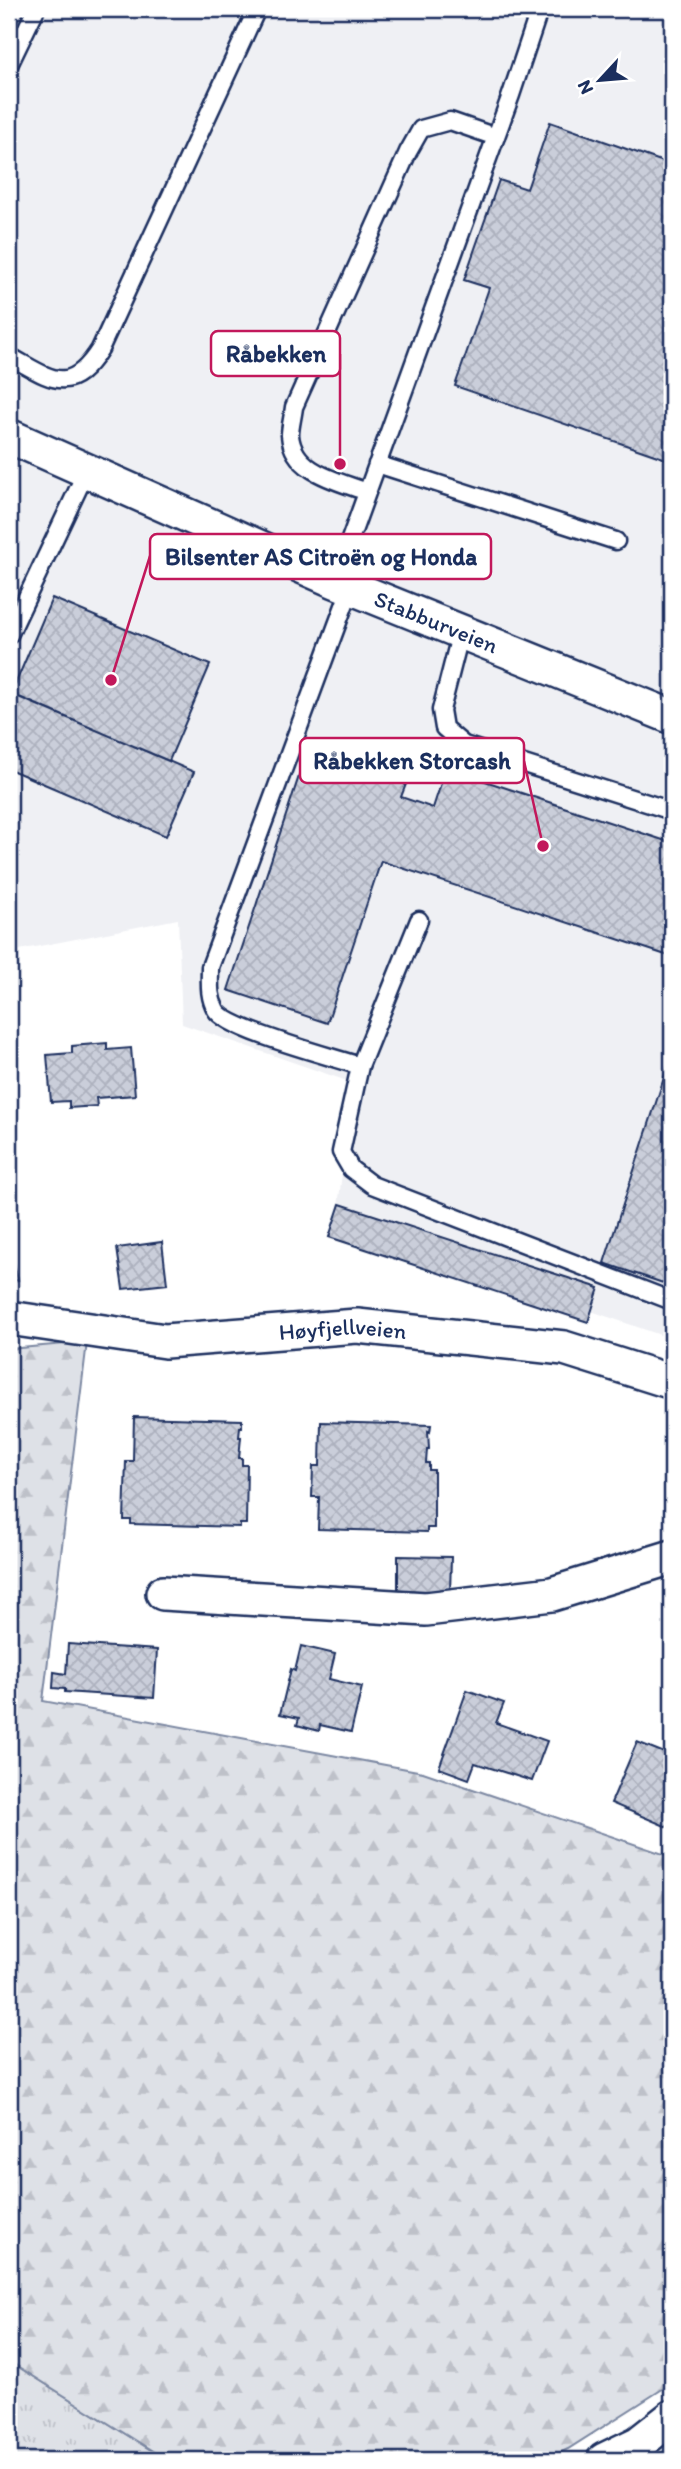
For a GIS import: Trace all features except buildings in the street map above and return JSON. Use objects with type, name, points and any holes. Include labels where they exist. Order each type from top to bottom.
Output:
[{"type":"street","name":"Stabburveien","points":[[9,436],[343,584],[672,717]]},
{"type":"street","name":"Høyfjellveien","points":[[9,1318],[165,1340],[357,1326],[564,1348],[672,1382]]},
{"type":"street","points":[[163,1593],[426,1609],[552,1594],[672,1557]]},
{"type":"street","points":[[604,2460],[639,2443],[672,2417]]},
{"type":"lane","points":[[9,65],[36,9]]},
{"type":"lane","points":[[9,356],[54,380],[72,378],[88,368],[100,349],[257,9]]},
{"type":"lane","points":[[360,1066],[235,1025],[217,1012],[210,995],[210,967],[343,584],[367,492],[536,20]]},
{"type":"lane","points":[[367,492],[311,470],[299,460],[290,436],[294,408],[408,152],[421,129],[450,121],[496,137]]},
{"type":"lane","points":[[377,464],[616,541]]},
{"type":"lane","points":[[9,635],[87,470]]},
{"type":"lane","points":[[461,632],[441,710],[444,728],[464,745],[672,811]]},
{"type":"lane","points":[[419,920],[360,1066],[341,1152],[351,1169],[372,1185],[672,1301]]},
{"type":"shaded area","points":[[9,9],[672,9],[672,1339],[336,1223],[353,1083],[182,1024],[178,919],[9,952]]},
{"type":"green space","points":[[87,1342],[43,1701],[423,1772],[672,1857],[672,2383],[568,2449],[545,2460],[167,2460],[9,2361],[9,1349]]},
{"type":"green space","points":[[9,2361],[167,2460],[9,2460]]},
{"type":"place","name":"Råbekken","points":[[340,464]]},
{"type":"place","name":"Bilsenter AS Citroën og Honda","points":[[111,680]]},
{"type":"place","name":"Råbekken Storcash","points":[[543,846]]}]
